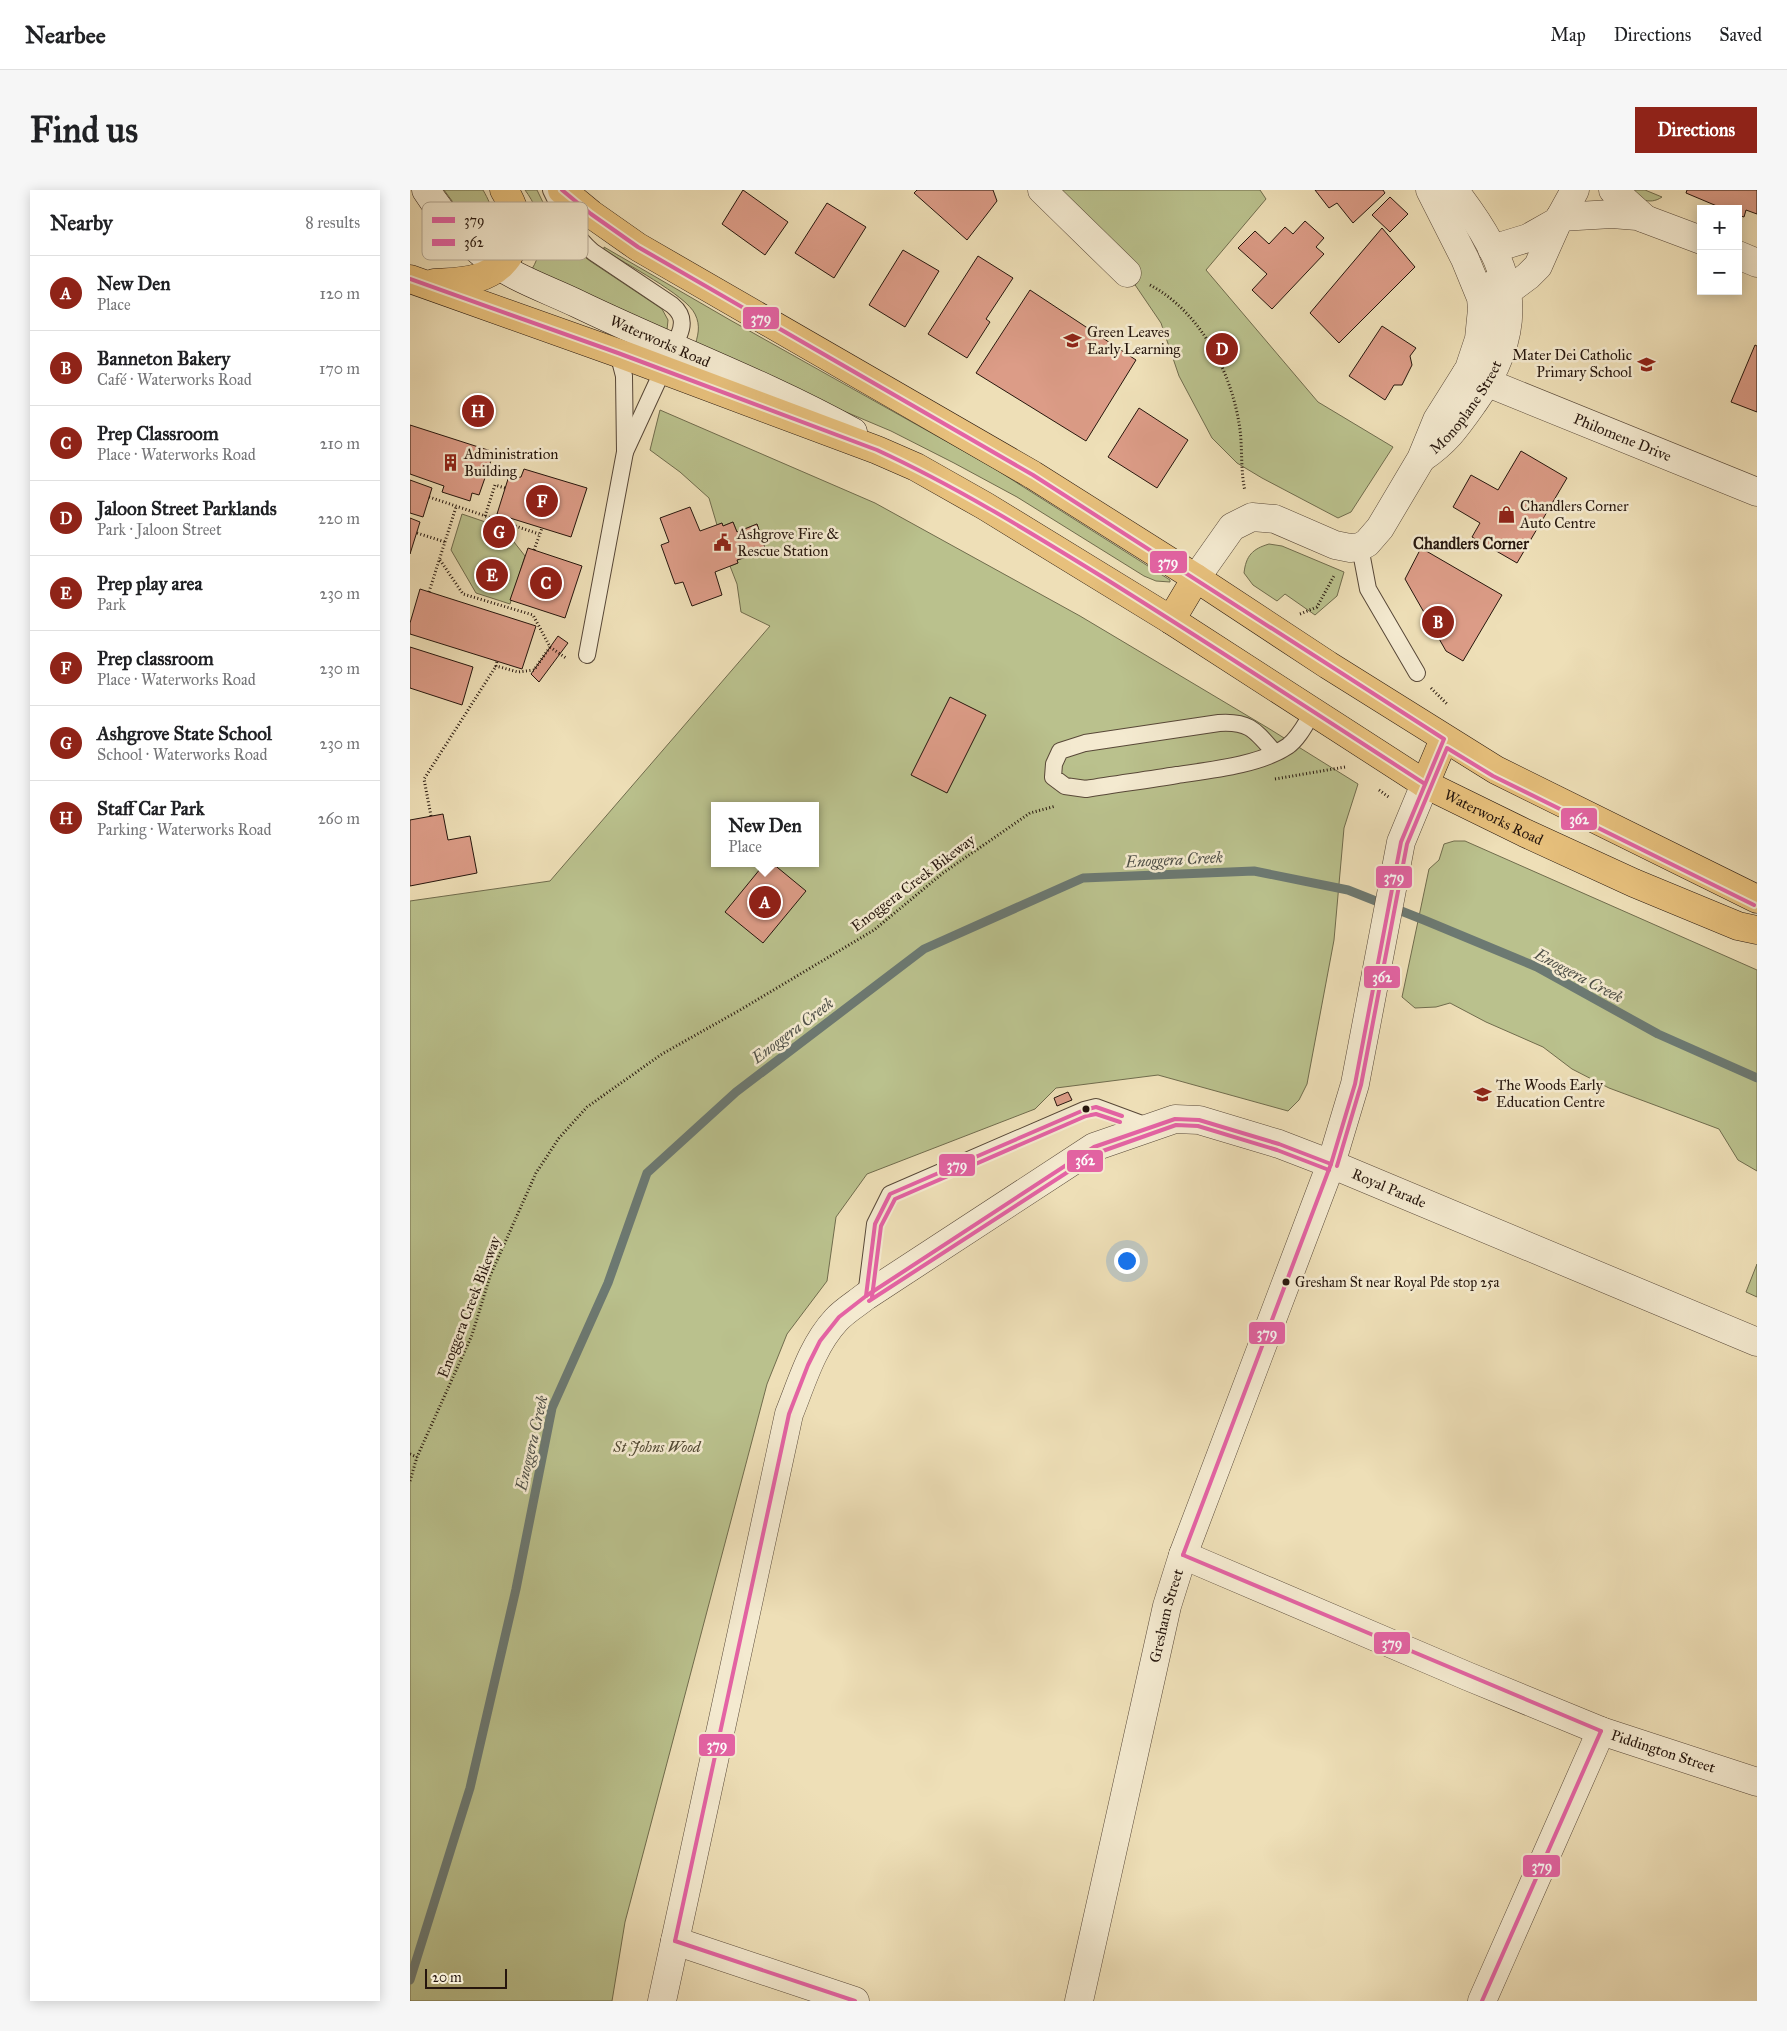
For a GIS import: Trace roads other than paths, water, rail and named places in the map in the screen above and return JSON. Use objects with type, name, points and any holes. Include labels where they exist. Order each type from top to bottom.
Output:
[{"type":"main road","points":[[504,190],[510,202]]},
{"type":"main road","points":[[562,190],[578,202]]},
{"type":"main road","points":[[588,210],[638,247],[1033,475],[1444,739],[1496,770],[1757,899]]},
{"type":"main road","points":[[417,282],[476,279],[492,272],[505,260]]},
{"type":"main road","name":"Waterworks Road","points":[[417,282],[618,353],[668,359],[916,467],[985,506],[1171,620],[1425,784],[1634,883],[1738,926],[1757,930]]},
{"type":"main road","points":[[1171,620],[1196,578]]},
{"type":"main road","points":[[1425,784],[1444,739]]},
{"type":"street","name":"Waterworks Road","points":[[426,190],[436,202]]},
{"type":"street","points":[[1042,190],[1127,273]]},
{"type":"street","name":"Monoplane Street","points":[[1430,190],[1474,279],[1482,301],[1476,378]]},
{"type":"street","name":"Monoplane Street","points":[[1360,547],[1377,533],[1421,459],[1449,437],[1476,378],[1505,338],[1509,315],[1508,291],[1502,270],[1479,224],[1454,190]]},
{"type":"street","points":[[1575,190],[1559,219],[1538,266],[1528,276],[1508,291],[1474,279],[1492,249],[1521,241],[1559,219],[1612,214],[1644,218],[1697,238]]},
{"type":"street","points":[[1613,190],[1644,218]]},
{"type":"street","points":[[1742,257],[1757,263]]},
{"type":"street","name":"Waterworks Road","points":[[490,260],[590,310],[668,359]]},
{"type":"street","name":"Philomene Drive","points":[[1476,378],[1757,492]]},
{"type":"street","points":[[1196,578],[1232,527],[1252,517],[1274,519],[1339,547],[1360,547]]},
{"type":"street","name":"Gresham Street","points":[[1079,2001],[1167,1606],[1183,1555],[1331,1164],[1355,1084],[1374,993],[1398,855],[1404,833],[1425,784]]},
{"type":"street","name":"Royal Parade","points":[[662,2001],[789,1414],[811,1358],[822,1338],[837,1319],[866,1296],[1094,1147],[1175,1119],[1199,1120],[1280,1144],[1331,1164],[1757,1342]]},
{"type":"street","name":"Piddington Street","points":[[1183,1555],[1601,1731],[1757,1782]]},
{"type":"street","points":[[1482,2001],[1601,1731]]},
{"type":"street","points":[[675,1941],[855,2001]]},
{"type":"lane","points":[[551,190],[557,202]]},
{"type":"lane","points":[[588,248],[676,308],[682,317],[682,327],[625,452]]},
{"type":"lane","points":[[587,655],[625,452],[624,376],[618,353]]},
{"type":"lane","points":[[1360,547],[1368,589],[1417,673]]},
{"type":"lane","points":[[1274,752],[1250,727],[1240,723],[1219,723],[1085,743],[1060,751],[1054,764],[1053,777],[1065,786],[1086,789],[1218,769],[1252,761],[1274,752],[1288,746],[1297,737],[1313,712]]},
{"type":"lane","points":[[866,1296],[875,1224],[890,1194],[1084,1110],[1096,1107],[1150,1127]]},
{"type":"waterway","name":"Enoggera Creek","points":[[410,1980],[470,1788],[516,1589],[552,1408],[608,1283],[647,1173],[736,1092],[924,949],[1083,878],[1254,871],[1348,890],[1424,920],[1537,967],[1658,1034],[1757,1078]]},
{"type":"place","name":"Green Leaves Early Learning","points":[[1073,341]]},
{"type":"place","name":"Jaloon Street Parklands","points":[[1222,349]]},
{"type":"place","name":"Mater Dei Catholic Primary School","points":[[1646,364]]},
{"type":"place","name":"Staff Car Park","points":[[478,411]]},
{"type":"place","name":"Administration Building","points":[[450,463]]},
{"type":"place","name":"Prep classroom","points":[[542,501]]},
{"type":"place","name":"Chandlers Corner Auto Centre","points":[[1506,515]]},
{"type":"place","name":"Ashgrove State School","points":[[499,532]]},
{"type":"place","name":"Ashgrove Fire & Rescue Station","points":[[723,543]]},
{"type":"place","name":"Prep play area","points":[[492,575]]},
{"type":"place","name":"Prep Classroom","points":[[546,583]]},
{"type":"place","name":"Banneton Bakery","points":[[1438,622]]},
{"type":"place","name":"New Den","points":[[765,902]]},
{"type":"place","name":"The Woods Early Education Centre","points":[[1482,1094]]},
{"type":"place","name":"Gresham St near Royal Pde stop 25a","points":[[1286,1282]]},
{"type":"district","name":"Chandlers Corner","points":[[1471,543]]},
{"type":"park label","name":"St Johns Wood","points":[[657,1447]]}]
